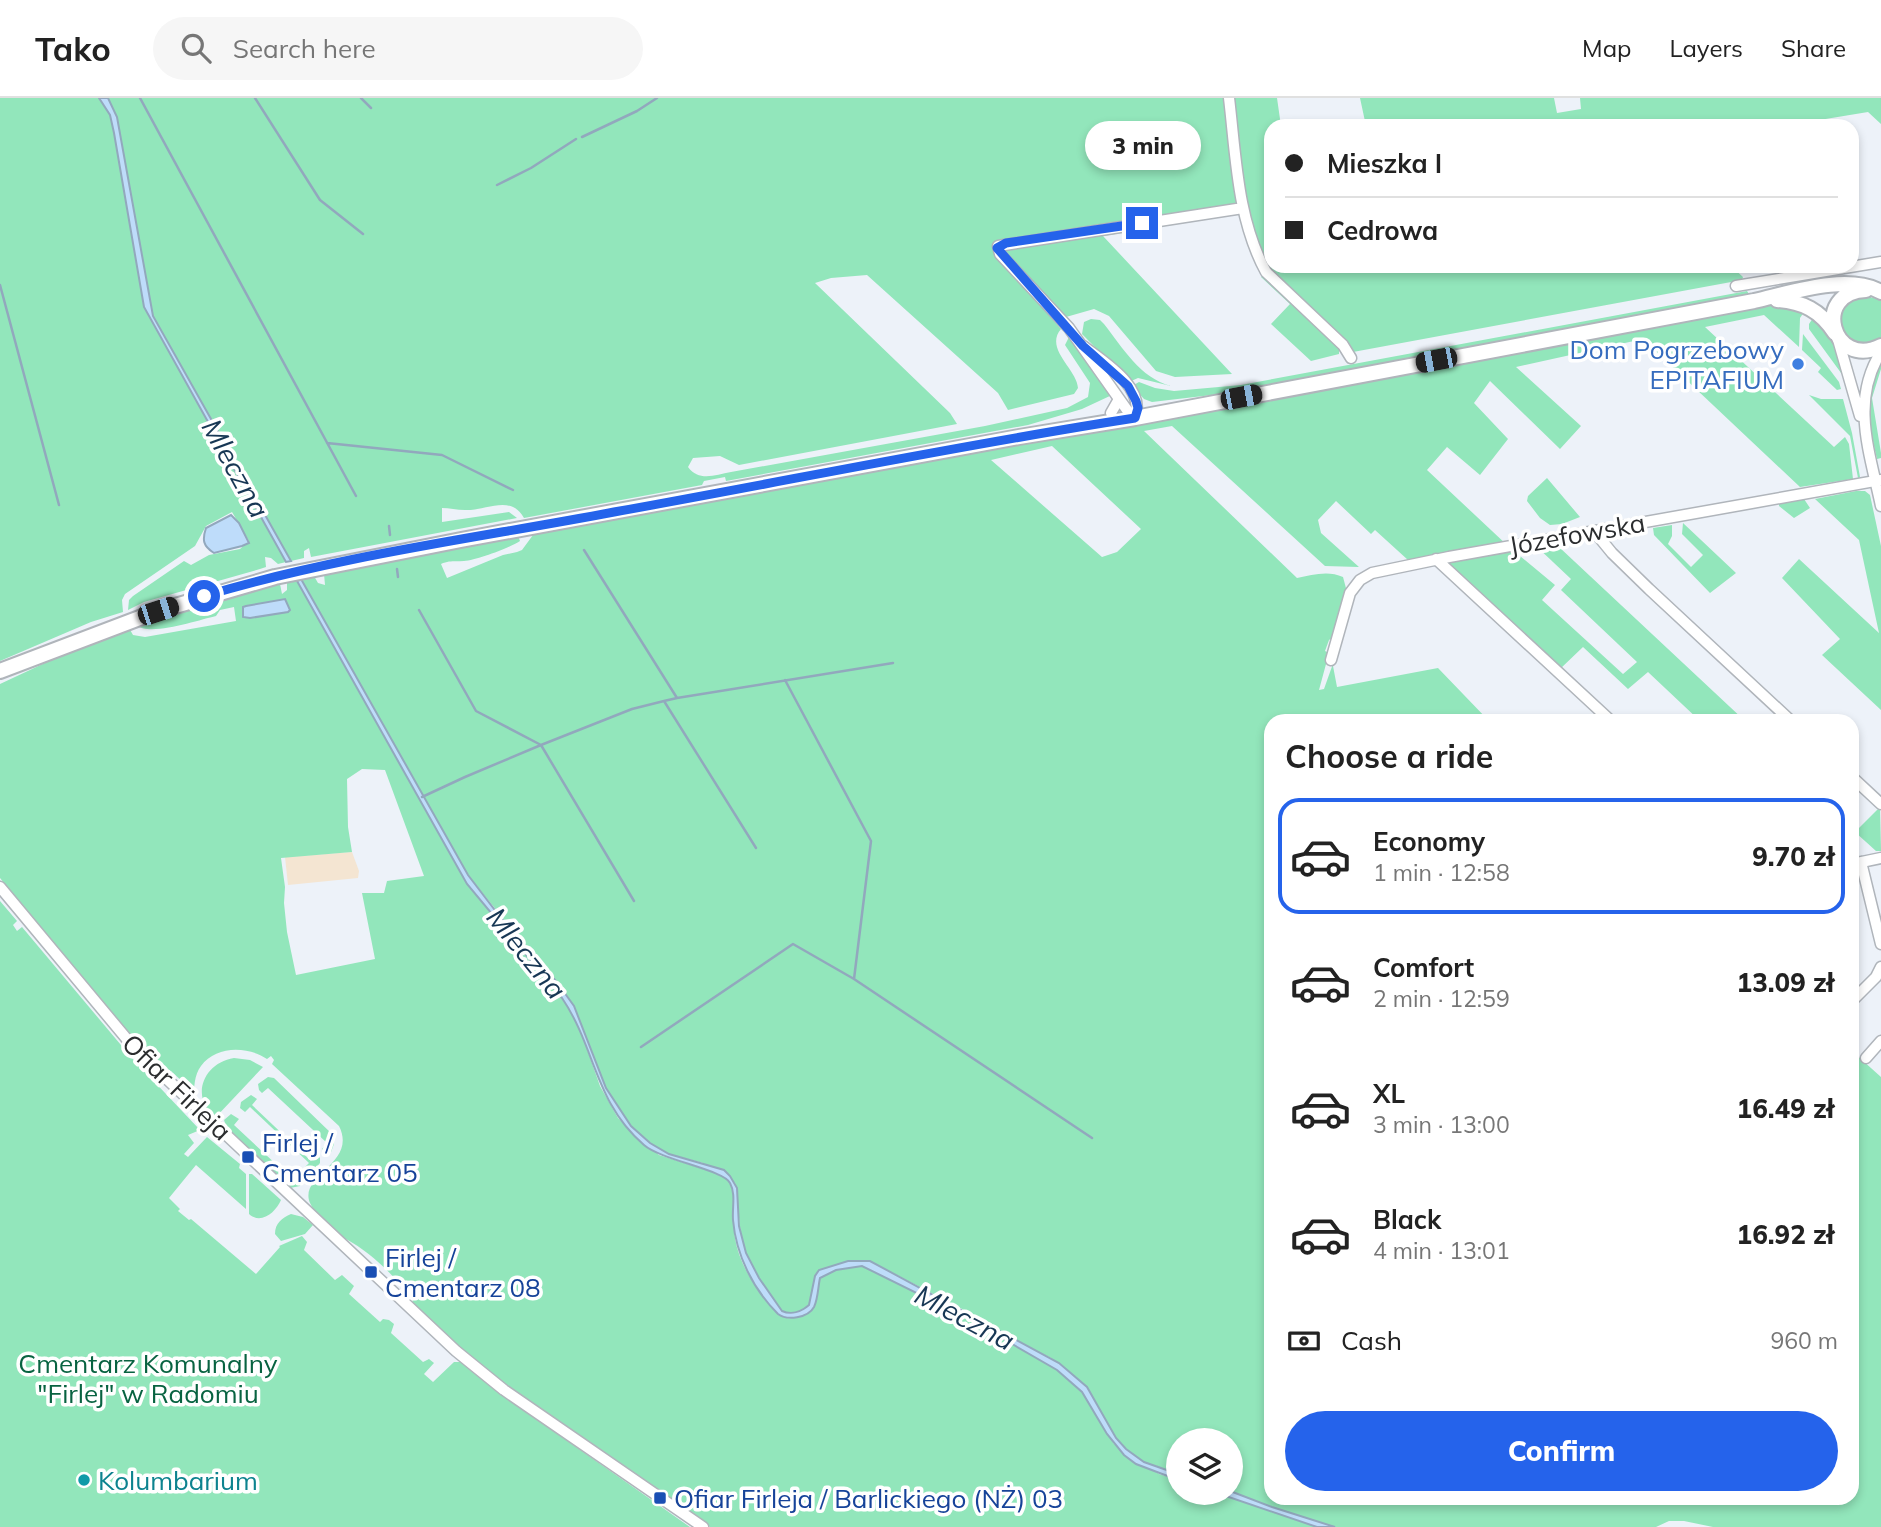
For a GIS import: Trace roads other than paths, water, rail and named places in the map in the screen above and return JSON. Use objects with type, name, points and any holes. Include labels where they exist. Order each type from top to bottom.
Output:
[{"type":"street","points":[[1229,98],[1243,208],[1252,242],[1264,268]]},
{"type":"street","points":[[1129,409],[1083,346],[1000,254],[998,246],[1243,208]]},
{"type":"street","points":[[1859,265],[1881,261]]},
{"type":"street","points":[[1267,273],[1343,345],[1351,358]]},
{"type":"street","points":[[1736,286],[1813,273]]},
{"type":"street","points":[[1751,284],[1754,302]]},
{"type":"street","points":[[1019,437],[1087,417],[1129,409],[1196,398],[1241,397],[1754,302],[1812,288],[1850,284],[1867,285],[1881,292]]},
{"type":"street","points":[[1881,292],[1854,292],[1841,300],[1833,314],[1878,480],[1881,506]]},
{"type":"street","points":[[1754,302],[1784,301],[1810,307],[1821,314],[1846,346],[1865,352],[1881,346]]},
{"type":"street","points":[[1083,346],[1128,386],[1129,409]]},
{"type":"street","points":[[1868,441],[1865,388],[1881,352]]},
{"type":"street","points":[[0,671],[184,602],[275,577],[1019,437],[1129,409]]},
{"type":"street","name":"Józefowska","points":[[1331,660],[1350,593],[1360,580],[1372,573],[1436,559],[1878,480]]},
{"type":"street","points":[[1594,531],[1649,589],[1783,714]]},
{"type":"street","points":[[1436,559],[1603,714]]},
{"type":"street","points":[[0,680],[88,637]]},
{"type":"street","points":[[1859,783],[1881,804]]},
{"type":"street","points":[[1859,862],[1881,858]]},
{"type":"street","points":[[1859,873],[1881,944]]},
{"type":"street","name":"Ofiar Firleja","points":[[0,887],[136,1050],[456,1351],[504,1390],[703,1527]]},
{"type":"street","points":[[1859,994],[1876,977],[1881,967]]},
{"type":"street","points":[[1866,1058],[1881,1041]]},
{"type":"water","name":"Mleczna","points":[[99,98],[108,98],[117,117],[153,316],[291,561],[286,562],[144,307],[114,133],[110,115]]},
{"type":"water","points":[[231,515],[239,523],[249,543],[214,553],[204,542],[206,528]]},
{"type":"water","name":"Mleczna","points":[[301,579],[468,875],[574,1006],[606,1088],[631,1126],[650,1143],[669,1154],[724,1170],[730,1176],[737,1188],[739,1226],[746,1253],[759,1278],[782,1311],[796,1312],[809,1305],[815,1276],[819,1270],[848,1261],[870,1261],[1059,1363],[1087,1387],[1116,1438],[1126,1449],[1144,1462],[1166,1470],[1166,1475],[1136,1464],[1124,1455],[1107,1434],[1082,1392],[1057,1370],[967,1318],[862,1266],[836,1270],[820,1278],[815,1304],[807,1314],[792,1318],[778,1314],[761,1294],[742,1259],[735,1233],[730,1183],[716,1174],[644,1145],[615,1111],[562,998],[467,884],[297,581]]},
{"type":"water","points":[[285,599],[290,610],[288,612],[243,617],[243,607]]},
{"type":"water","points":[[1243,1496],[1335,1527],[1317,1527],[1243,1502]]},
{"type":"waterway","points":[[140,98],[356,496]]},
{"type":"waterway","points":[[255,98],[320,200],[363,234]]},
{"type":"waterway","points":[[361,98],[371,108]]},
{"type":"waterway","points":[[582,137],[637,111],[657,98]]},
{"type":"waterway","points":[[497,185],[531,168],[576,139]]},
{"type":"waterway","points":[[0,285],[59,505]]},
{"type":"waterway","points":[[327,443],[442,455],[513,490]]},
{"type":"waterway","points":[[389,526],[390,535]]},
{"type":"waterway","points":[[584,550],[677,698],[893,663]]},
{"type":"waterway","points":[[397,569],[398,577]]},
{"type":"waterway","points":[[419,610],[476,711],[541,745]]},
{"type":"waterway","points":[[785,680],[871,841],[854,979]]},
{"type":"waterway","points":[[677,698],[664,701],[756,848]]},
{"type":"waterway","points":[[634,901],[541,745],[632,709],[664,701]]},
{"type":"waterway","points":[[422,797],[541,745]]},
{"type":"waterway","points":[[641,1047],[793,944],[854,979],[1092,1138]]},
{"type":"place","name":"Dom Pogrzebowy EPITAFIUM","points":[[1798,364]]},
{"type":"place","name":"Firlej / Cmentarz 05","points":[[248,1157]]},
{"type":"place","name":"Firlej / Cmentarz 08","points":[[371,1272]]},
{"type":"place","name":"Kolumbarium","points":[[84,1480]]},
{"type":"place","name":"Ofiar Firleja / Barlickiego (NŻ) 03","points":[[660,1498]]},
{"type":"park label","name":"Cmentarz Komunalny \"Firlej\" w Radomiu","points":[[148,1378]]}]
